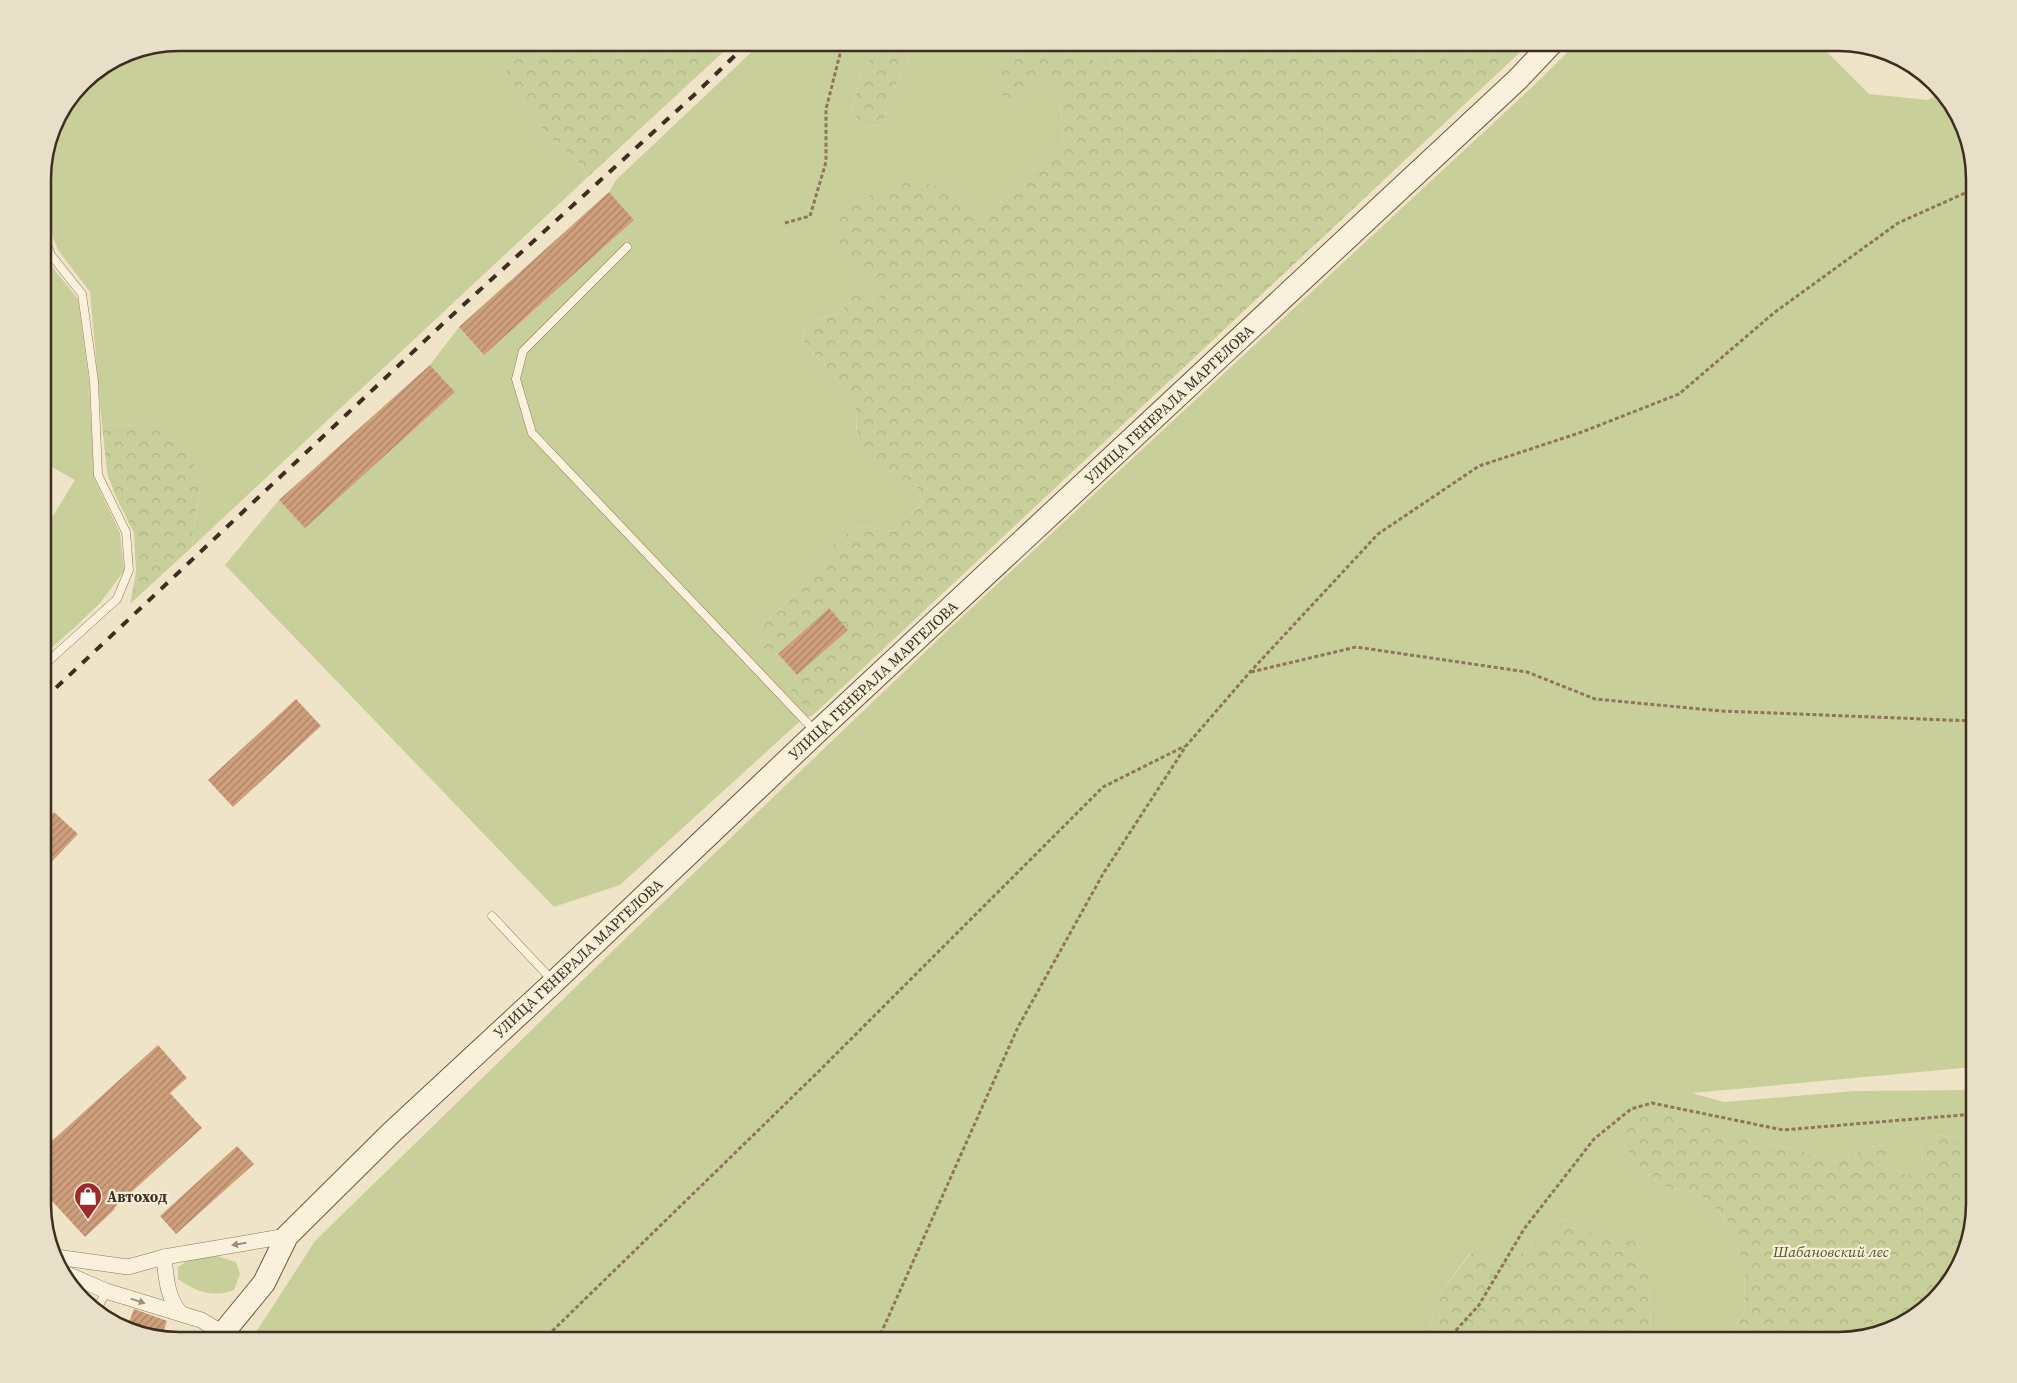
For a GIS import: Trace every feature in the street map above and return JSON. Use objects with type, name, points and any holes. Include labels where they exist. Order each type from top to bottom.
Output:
[{"type":"main road","name":"УЛИЦА ГЕНЕРАЛА МАРГЕЛОВА","points":[[226,1332],[264,1283],[287,1236],[392,1132],[554,982],[816,733],[1511,86],[1544,51]]},
{"type":"street","points":[[63,1258],[128,1267],[164,1257],[287,1236]]},
{"type":"street","points":[[164,1257],[168,1289],[176,1308],[181,1314]]},
{"type":"street","points":[[75,1277],[106,1291],[201,1320],[216,1332]]},
{"type":"lane","points":[[628,247],[523,351],[516,379],[532,433],[816,733]]},
{"type":"lane","points":[[52,256],[82,294],[94,381],[98,475],[126,532],[129,570],[117,599],[52,658]]},
{"type":"lane","points":[[492,916],[554,982]]},
{"type":"lane","points":[[99,1304],[106,1291]]},
{"type":"path","points":[[785,223],[810,216],[826,162],[826,109],[841,51]]},
{"type":"path","points":[[882,1332],[1018,1027],[1104,874],[1186,746],[1250,672],[1378,534],[1479,466],[1582,432],[1679,394],[1775,312],[1898,223],[1966,193]]},
{"type":"path","points":[[1250,672],[1356,647],[1527,672],[1595,699],[1721,710],[1966,721]]},
{"type":"path","points":[[551,1332],[818,1072],[1103,787],[1186,746]]},
{"type":"path","points":[[1455,1332],[1479,1306],[1524,1229],[1594,1139],[1631,1109],[1652,1103],[1784,1130],[1966,1115]]},
{"type":"green space","points":[[510,51],[506,61],[509,86],[522,99],[542,128],[557,145],[572,155],[589,176],[192,547],[200,490],[174,436],[136,426],[102,425],[90,292],[58,250],[52,235],[52,163],[61,130],[68,115],[95,83],[115,68],[138,58],[163,52]]},
{"type":"green space","points":[[510,51],[724,51],[589,176],[572,155],[557,145],[542,128],[522,99],[508,86],[506,61]]},
{"type":"green space","points":[[753,51],[876,51],[862,71],[852,110],[860,127],[882,125],[897,83],[913,51],[1015,51],[1008,103],[1026,88],[1045,81],[1059,90],[1062,143],[1037,168],[1018,178],[1006,190],[1000,202],[982,218],[963,205],[946,188],[849,264],[872,285],[882,299],[856,295],[839,313],[803,324],[804,344],[837,380],[854,403],[857,434],[865,451],[871,459],[888,471],[915,484],[923,503],[892,531],[859,526],[835,541],[803,585],[766,622],[763,661],[778,654],[797,675],[789,689],[813,715],[798,723],[620,885],[554,907],[225,565],[279,500],[305,527],[455,392],[430,365],[459,327],[484,355],[634,220],[609,192],[616,180]]},
{"type":"green space","points":[[876,51],[913,51],[897,83],[882,125],[860,127],[852,110],[862,71]]},
{"type":"green space","points":[[1011,51],[1080,51],[1110,71],[1111,51],[1521,51],[813,715],[789,689],[797,675],[848,630],[829,608],[778,654],[763,661],[754,649],[766,622],[803,585],[835,541],[859,526],[892,531],[923,503],[915,484],[885,472],[870,461],[864,453],[859,444],[855,406],[847,392],[804,344],[803,324],[839,313],[856,294],[881,299],[872,285],[849,264],[839,241],[837,222],[847,210],[878,190],[913,181],[946,188],[963,205],[982,217],[1000,202],[1006,190],[1018,178],[1037,168],[1062,143],[1059,90],[1045,81],[1026,88],[1008,103],[999,88],[998,62]]},
{"type":"green space","points":[[1080,51],[1111,51],[1110,71]]},
{"type":"green space","points":[[1569,51],[1826,51],[1869,94],[1928,100],[1934,96],[1949,115],[1956,130],[1965,163],[1966,179],[1966,1068],[1692,1093],[1724,1102],[1854,1091],[1966,1090],[1966,1140],[1939,1135],[1921,1144],[1923,1166],[1908,1175],[1882,1167],[1887,1145],[1868,1147],[1832,1163],[1801,1150],[1746,1140],[1636,1111],[1614,1127],[1635,1164],[1663,1186],[1707,1199],[1730,1225],[1745,1269],[1744,1314],[1731,1332],[1652,1332],[1649,1280],[1612,1242],[1564,1219],[1526,1251],[1490,1266],[1471,1252],[1441,1292],[1428,1332],[256,1332],[315,1241],[626,938],[950,628]]},
{"type":"green space","points":[[52,267],[78,299],[89,381],[94,478],[120,533],[124,571],[100,603],[52,647],[52,517],[75,480],[52,467]]},
{"type":"green space","points":[[102,425],[136,426],[174,436],[186,450],[198,471],[200,490],[192,547],[130,604],[136,572],[134,533],[115,495],[107,472]]},
{"type":"green space","name":"Шабановский лес","points":[[1636,1111],[1661,1111],[1746,1140],[1801,1150],[1832,1163],[1868,1147],[1888,1145],[1883,1167],[1908,1175],[1923,1166],[1921,1144],[1939,1135],[1966,1140],[1965,1220],[1959,1245],[1944,1275],[1928,1294],[1902,1315],[1887,1322],[1854,1331],[1731,1332],[1744,1314],[1745,1269],[1730,1225],[1707,1199],[1663,1186],[1635,1164],[1614,1127]]},
{"type":"green space","points":[[1564,1219],[1612,1242],[1634,1241],[1649,1280],[1652,1332],[1428,1332],[1441,1292],[1472,1252],[1490,1266],[1526,1251]]},
{"type":"green space","points":[[217,1256],[236,1262],[240,1274],[234,1290],[219,1293],[205,1292],[191,1287],[178,1279],[178,1267],[190,1259]]},
{"type":"building","points":[[609,192],[634,220],[484,355],[459,327]]},
{"type":"building","points":[[430,365],[455,392],[305,528],[279,500]]},
{"type":"building","points":[[829,608],[848,630],[797,675],[778,654]]},
{"type":"building","points":[[296,699],[321,726],[233,807],[208,780]]},
{"type":"building","points":[[54,812],[78,834],[52,861],[52,814]]},
{"type":"building","points":[[158,1045],[187,1078],[170,1093],[202,1128],[85,1237],[52,1201],[52,1141]]},
{"type":"building","points":[[237,1146],[254,1164],[176,1234],[160,1216]]},
{"type":"building","points":[[134,1309],[167,1321],[163,1331],[129,1322]]},
{"type":"railway","points":[[52,692],[448,319],[693,96],[740,51]]},
{"type":"place","name":"Автоход","points":[[88,1220]]}]
